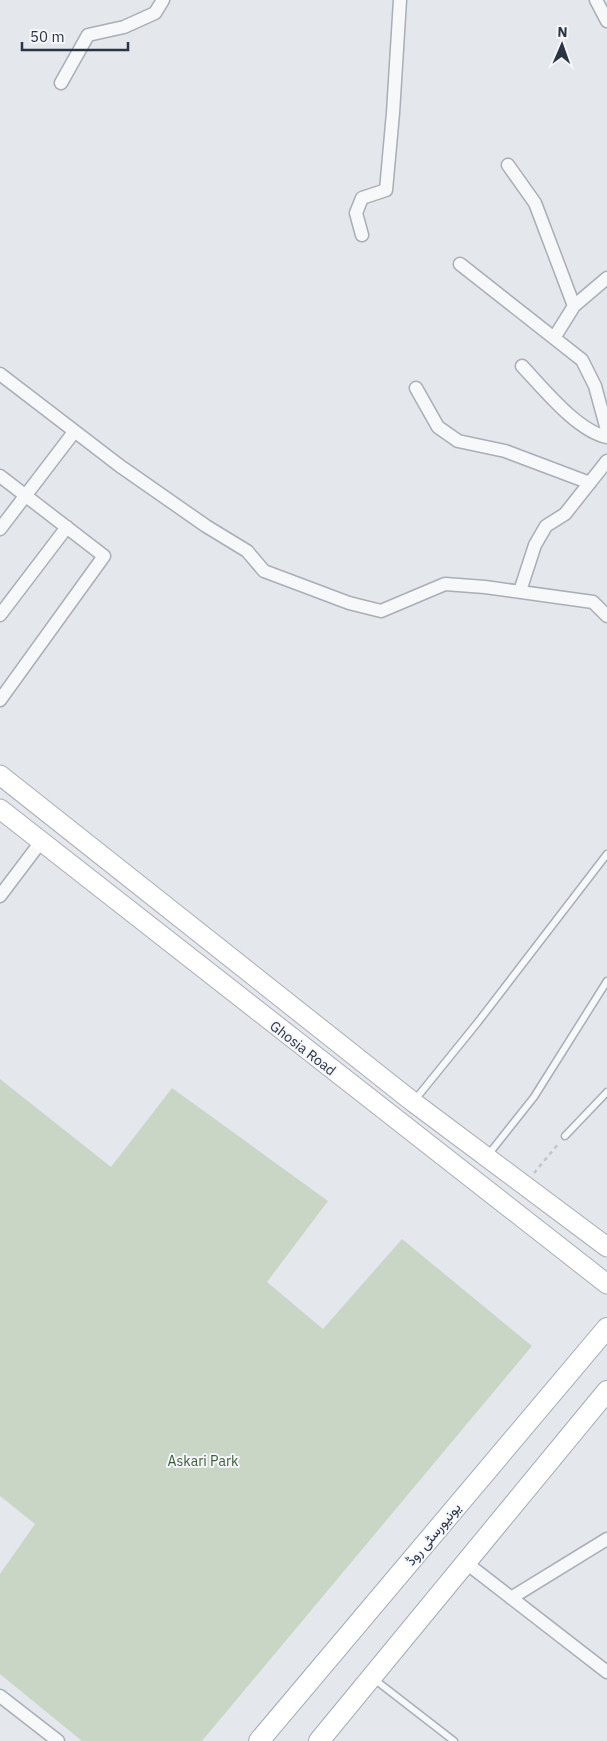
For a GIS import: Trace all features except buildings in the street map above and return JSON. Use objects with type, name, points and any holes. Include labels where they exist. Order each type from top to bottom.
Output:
[{"type":"main road","points":[[0,775],[414,1102],[607,1247]]},
{"type":"main road","points":[[33,837],[44,809]]},
{"type":"main road","name":"Ghosia Road","points":[[0,810],[607,1284]]},
{"type":"main road","name":"یونیورسٹی روڈ","points":[[260,1741],[607,1328]]},
{"type":"main road","points":[[319,1741],[607,1391]]},
{"type":"street","points":[[60,83],[88,35],[124,27],[155,13],[163,0]]},
{"type":"street","points":[[362,235],[356,212],[362,198],[386,190],[394,113],[400,0]]},
{"type":"street","points":[[596,0],[607,21]]},
{"type":"street","points":[[508,165],[536,203],[574,306]]},
{"type":"street","points":[[460,264],[582,360],[595,386],[607,430]]},
{"type":"street","points":[[554,338],[574,306],[607,278]]},
{"type":"street","points":[[522,366],[569,414],[599,435],[607,437]]},
{"type":"street","points":[[0,374],[74,432],[206,526],[247,551],[264,571],[350,603],[381,611],[445,584],[593,602],[607,616]]},
{"type":"street","points":[[416,388],[438,427],[458,441],[505,451],[590,483]]},
{"type":"street","points":[[0,529],[74,432]]},
{"type":"street","points":[[520,592],[535,545],[546,526],[565,514],[607,461]]},
{"type":"street","points":[[0,476],[104,556],[0,700]]},
{"type":"street","points":[[0,614],[67,527]]},
{"type":"street","points":[[2,888],[33,837]]},
{"type":"street","points":[[511,1598],[607,1539]]},
{"type":"street","points":[[465,1562],[607,1672]]},
{"type":"street","points":[[1,1700],[58,1741]]},
{"type":"lane","points":[[414,1102],[607,854]]},
{"type":"lane","points":[[487,1156],[534,1096],[607,981]]},
{"type":"lane","points":[[565,1136],[607,1092]]},
{"type":"lane","points":[[372,1677],[454,1741]]},
{"type":"path","points":[[525,1184],[565,1136]]},
{"type":"green space","name":"Askari Park","points":[[0,1079],[111,1167],[172,1088],[328,1201],[267,1282],[323,1329],[402,1239],[532,1346],[202,1741],[82,1741],[0,1674],[0,1574],[35,1524],[0,1496]]}]
